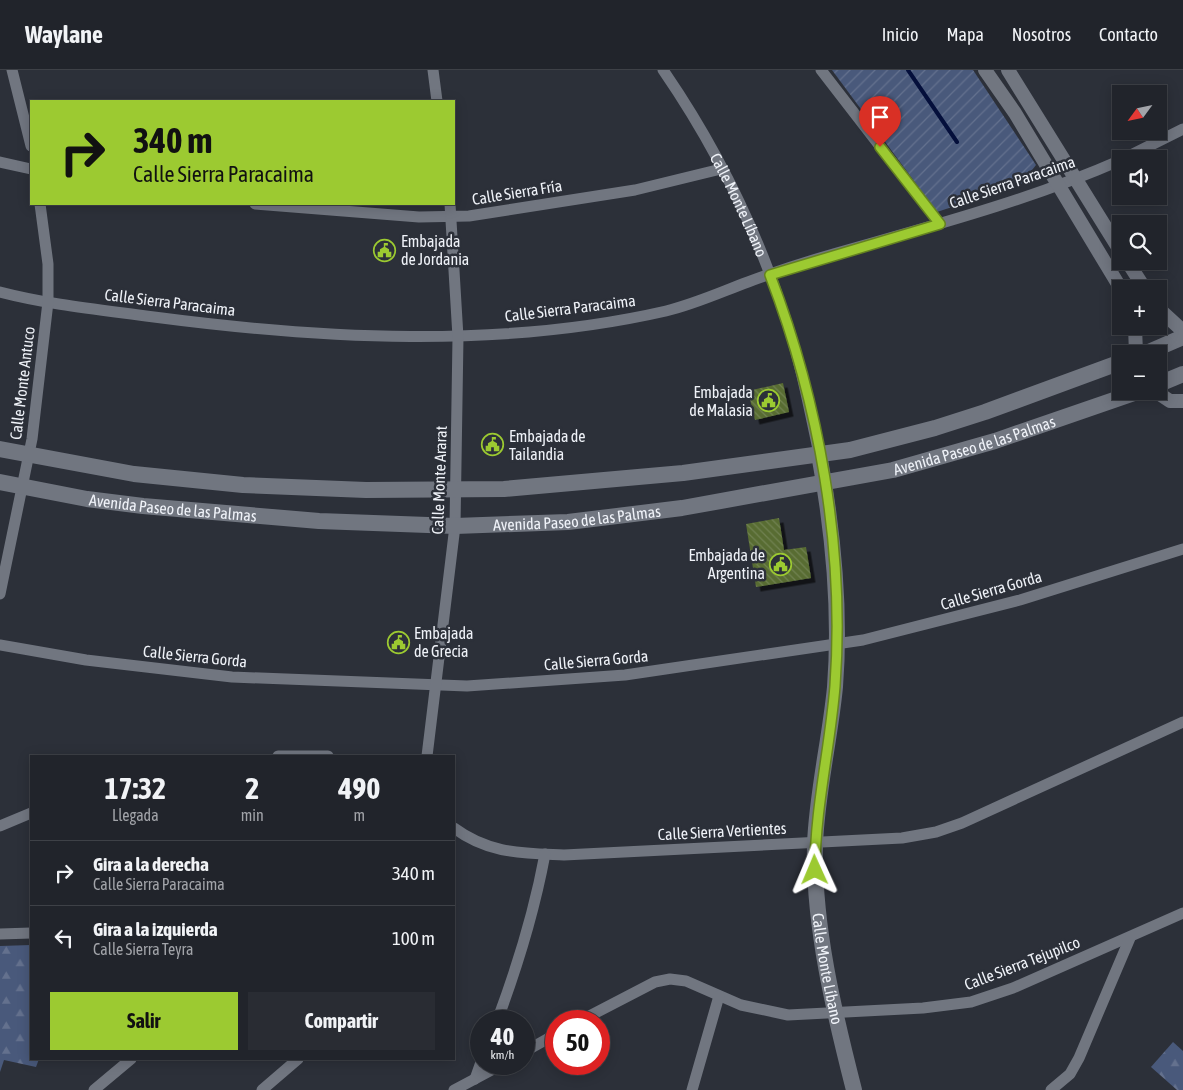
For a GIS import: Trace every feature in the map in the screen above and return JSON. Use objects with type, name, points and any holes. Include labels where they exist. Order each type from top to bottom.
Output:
[{"type":"main road","points":[[1165,345],[1183,337]]},
{"type":"main road","name":"Avenida Paseo de las Palmas","points":[[0,449],[134,474],[204,482],[366,490],[504,489],[618,480],[850,450],[935,428],[1112,365]]},
{"type":"main road","points":[[1167,381],[1183,374]]},
{"type":"main road","name":"Avenida Paseo de las Palmas","points":[[0,482],[87,499],[216,514],[387,525],[456,526],[568,522],[682,508],[824,483],[948,456],[1113,400]]},
{"type":"main road","name":"Calle Monte Líbano","points":[[819,454],[830,522],[837,609],[835,686],[815,843],[823,944],[834,1012],[854,1090]]},
{"type":"street","points":[[12,70],[30,142]]},
{"type":"street","points":[[433,70],[437,100]]},
{"type":"street","name":"Calle Monte Líbano","points":[[663,70],[693,116],[721,169],[770,275],[794,348],[819,454]]},
{"type":"street","points":[[821,70],[940,224]]},
{"type":"street","points":[[985,70],[1015,113],[1116,280]]},
{"type":"street","points":[[1008,70],[1112,237]]},
{"type":"street","name":"Calle Sierra Paracaima","points":[[1140,150],[1183,129]]},
{"type":"street","points":[[0,162],[30,169]]},
{"type":"street","name":"Calle Sierra Paracaima","points":[[0,292],[48,302],[251,328],[458,337],[602,323],[668,310],[713,297],[770,275],[940,224],[1076,179],[1112,163]]},
{"type":"street","name":"Calle Sierra Fría","points":[[265,205],[336,212],[452,217],[490,213],[635,190],[721,169]]},
{"type":"street","name":"Calle Monte Antuco","points":[[0,594],[23,488],[48,302],[48,264],[40,205]]},
{"type":"street","name":"Calle Monte Ararat","points":[[427,755],[456,526],[458,337],[450,205]]},
{"type":"street","points":[[1167,316],[1183,331]]},
{"type":"street","points":[[1167,399],[1170,401],[1183,401]]},
{"type":"street","name":"Calle Sierra Gorda","points":[[0,645],[86,660],[232,677],[437,686],[496,685],[625,675],[836,645],[900,632],[1012,602],[1183,549]]},
{"type":"street","name":"Calle Sierra Vertientes","points":[[455,829],[480,844],[499,851],[545,854],[894,839],[936,832],[962,823],[1183,722]]},
{"type":"street","points":[[0,826],[30,813]]},
{"type":"street","points":[[501,1010],[527,938],[536,904],[545,854]]},
{"type":"street","name":"Calle Sierra Tejupilco","points":[[601,1010],[655,982],[670,979],[686,981],[719,996],[765,1012],[788,1014],[923,1008],[971,1002],[1013,988],[1183,914]]},
{"type":"street","points":[[0,934],[30,933]]},
{"type":"street","points":[[1051,1090],[1070,1074],[1079,1058],[1130,938]]},
{"type":"street","points":[[692,1090],[719,996]]},
{"type":"street","points":[[94,1090],[130,1060]]},
{"type":"street","points":[[262,1090],[297,1060]]},
{"type":"street","points":[[474,1079],[476,1075]]},
{"type":"street","points":[[454,1090],[482,1075]]},
{"type":"green space","points":[[832,70],[973,70],[1036,165],[1021,184],[937,212]]},
{"type":"green space","points":[[30,945],[30,1060],[39,1060],[36,1067],[4,1060],[0,1072],[0,946]]},
{"type":"green space","points":[[1173,1042],[1183,1051],[1183,1090],[1177,1090],[1151,1067]]},
{"type":"building","name":"Embajada de Malasia","points":[[783,383],[789,412],[755,420],[748,391]]},
{"type":"building","name":"Embajada de Argentina","points":[[779,518],[784,550],[806,547],[811,578],[756,587],[746,524]]},
{"type":"waterway","points":[[908,70],[957,142]]},
{"type":"place","name":"Embajada de Jordania","points":[[385,250]]},
{"type":"place","name":"Embajada de Malasia","points":[[769,401]]},
{"type":"place","name":"Embajada de Tailandia","points":[[493,445]]},
{"type":"place","name":"Embajada de Argentina","points":[[781,564]]},
{"type":"place","name":"Embajada de Grecia","points":[[398,642]]},
{"type":"route","points":[[815,870],[815,843],[835,686],[837,609],[832,538],[819,454],[807,395],[784,314],[770,275],[812,260],[940,224],[880,147]]}]
